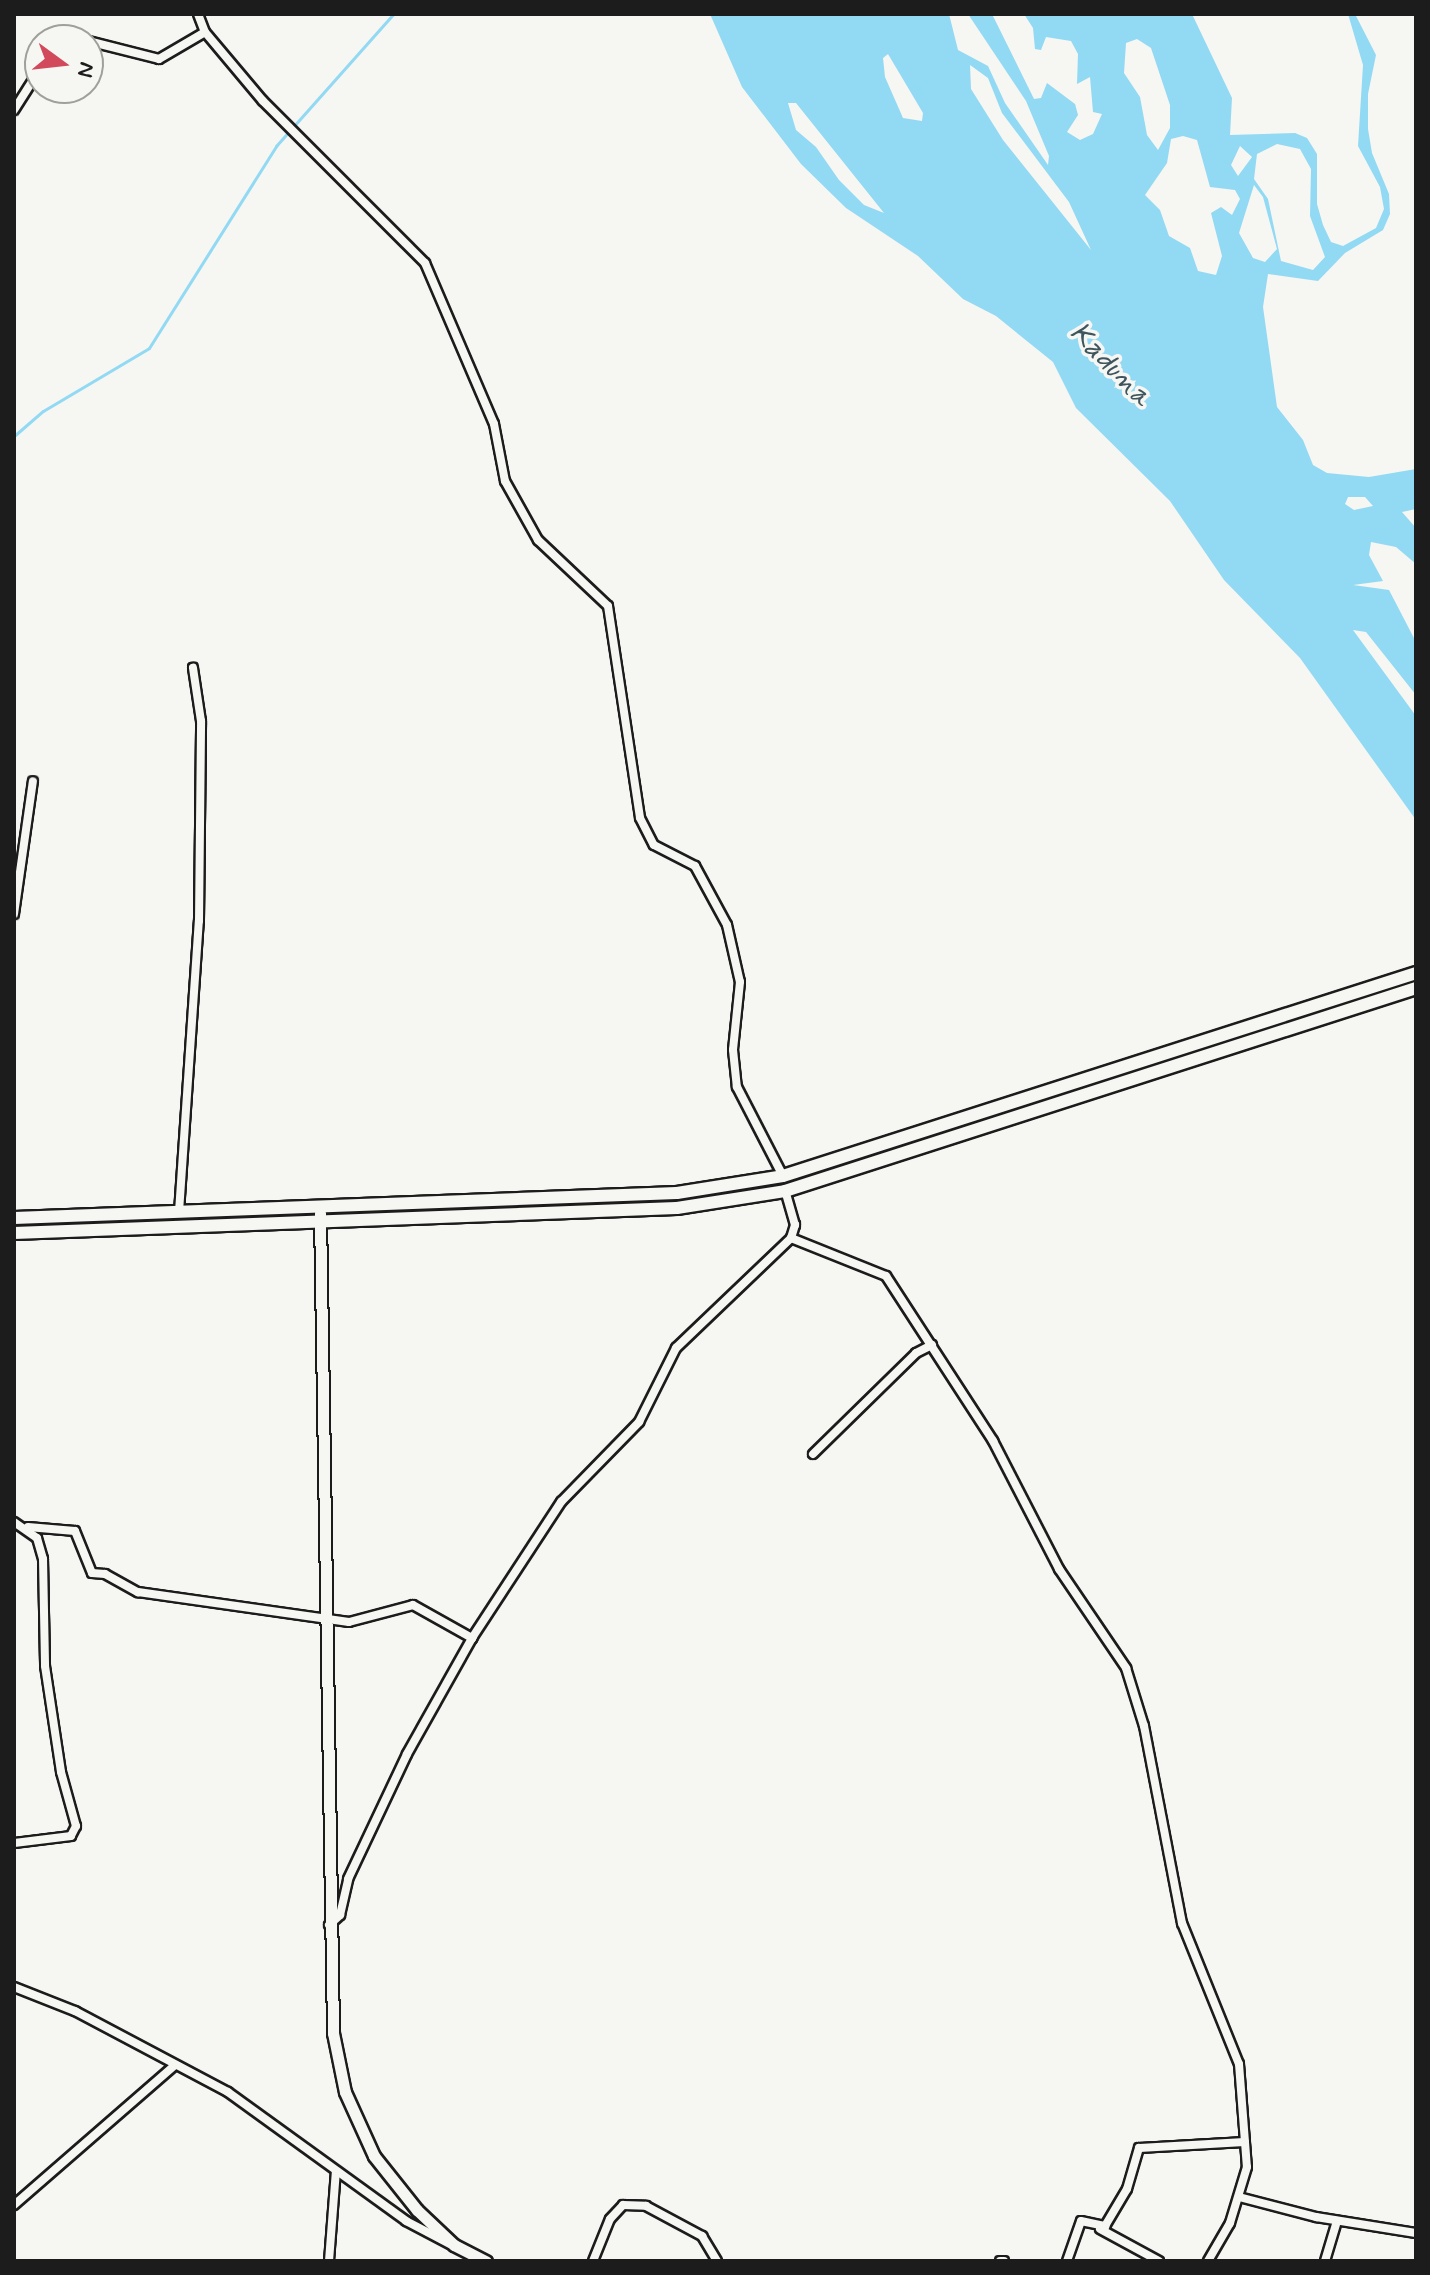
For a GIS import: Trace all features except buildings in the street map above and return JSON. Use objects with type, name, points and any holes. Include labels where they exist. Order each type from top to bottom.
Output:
[{"type":"main road","points":[[14,1233],[677,1193],[783,1176],[1416,973]]},
{"type":"main road","points":[[14,1218],[179,1212],[320,1214],[677,1208],[785,1191],[1416,988]]},
{"type":"main road","points":[[320,1214],[328,1925],[333,2033],[356,2123],[393,2184],[454,2245],[486,2261]]},
{"type":"street","points":[[198,14],[205,32],[263,101],[425,263],[494,424],[505,481],[538,540],[608,606],[640,818],[654,845],[695,866],[727,925],[740,982],[733,1050],[737,1087],[783,1176]]},
{"type":"street","points":[[104,45],[159,59],[205,32]]},
{"type":"street","points":[[179,1212],[199,921],[201,721],[193,668]]},
{"type":"street","points":[[14,914],[33,781]]},
{"type":"street","points":[[328,1925],[340,1915],[348,1879],[407,1754],[472,1638],[561,1502],[639,1422],[676,1348],[791,1238],[795,1225],[785,1191]]},
{"type":"street","points":[[791,1238],[886,1276],[993,1441],[1059,1569],[1126,1668],[1144,1726],[1182,1923],[1239,2064],[1247,2167],[1239,2197],[1208,2261]]},
{"type":"street","points":[[813,1454],[916,1353],[932,1345]]},
{"type":"street","points":[[14,1522],[28,1527],[75,1531],[92,1573],[105,1574],[138,1592],[349,1622],[413,1605],[472,1638]]},
{"type":"street","points":[[14,1843],[71,1836],[76,1826],[61,1772],[45,1666],[43,1559],[28,1527]]},
{"type":"street","points":[[14,1987],[75,2011],[228,2092],[416,2228],[454,2245]]},
{"type":"street","points":[[14,2205],[175,2065]]},
{"type":"street","points":[[1081,2221],[1105,2226],[1127,2189],[1139,2148],[1146,2144],[1245,2142]]},
{"type":"street","points":[[329,2261],[336,2171]]},
{"type":"street","points":[[1239,2197],[1337,2221],[1416,2233]]},
{"type":"street","points":[[593,2261],[610,2219],[623,2205],[646,2206],[702,2236],[717,2261]]},
{"type":"street","points":[[1067,2261],[1081,2221]]},
{"type":"street","points":[[1081,2221],[1159,2261]]},
{"type":"street","points":[[1325,2261],[1337,2221]]},
{"type":"water","name":"Kaduna","points":[[710,14],[949,14],[958,50],[988,66],[1005,103],[1048,165],[1049,156],[1026,101],[968,14],[992,14],[1034,99],[1041,98],[1047,83],[1075,104],[1078,115],[1067,132],[1080,140],[1093,134],[1102,114],[1093,112],[1090,77],[1077,84],[1078,54],[1071,41],[1046,37],[1041,50],[1035,49],[1033,28],[1024,14],[1192,14],[1232,98],[1230,135],[1295,133],[1307,138],[1317,154],[1317,204],[1323,225],[1331,242],[1343,246],[1376,228],[1384,209],[1380,187],[1358,146],[1363,65],[1348,14],[1355,14],[1376,55],[1368,94],[1368,129],[1372,153],[1389,194],[1390,214],[1383,230],[1345,253],[1318,281],[1268,274],[1263,307],[1277,407],[1303,440],[1313,465],[1327,473],[1369,477],[1416,469],[1416,509],[1402,512],[1416,528],[1416,564],[1396,547],[1371,542],[1369,555],[1383,581],[1353,585],[1389,590],[1416,642],[1416,695],[1366,632],[1353,630],[1416,716],[1416,820],[1300,658],[1224,580],[1170,501],[1076,408],[1053,362],[996,316],[963,299],[918,256],[846,208],[801,164],[742,87]],"holes":[[[1137,39],[1151,48],[1170,105],[1170,128],[1158,150],[1147,135],[1140,97],[1124,73],[1126,43]],[[888,54],[923,113],[922,121],[903,118],[885,77],[883,58]],[[970,65],[988,78],[1002,113],[1069,202],[1091,250],[1003,140],[971,89]],[[788,103],[796,103],[884,213],[864,205],[839,180],[816,147],[796,130]],[[1183,136],[1197,140],[1210,187],[1235,190],[1240,199],[1232,215],[1221,207],[1211,213],[1222,256],[1216,275],[1198,271],[1190,248],[1169,236],[1160,210],[1145,195],[1167,163],[1171,139]],[[1277,144],[1300,149],[1311,169],[1310,216],[1325,257],[1313,270],[1281,261],[1268,199],[1254,179],[1257,154]],[[1240,146],[1252,157],[1238,176],[1231,165]],[[1254,185],[1263,197],[1277,249],[1265,262],[1253,258],[1239,233]],[[1348,497],[1365,497],[1373,506],[1354,510],[1345,504]]]},
{"type":"waterway","points":[[14,436],[43,411],[149,348],[276,146],[393,14]]}]
